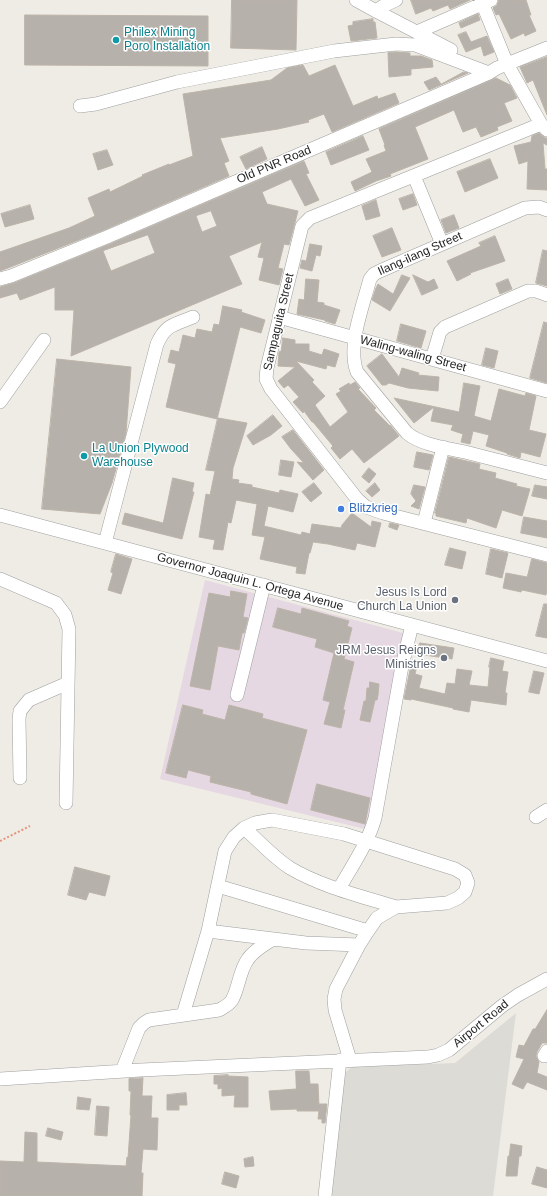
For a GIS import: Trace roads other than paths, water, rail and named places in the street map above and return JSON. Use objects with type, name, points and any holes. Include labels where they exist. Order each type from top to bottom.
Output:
[{"type":"street","points":[[356,0],[457,53],[498,68]]},
{"type":"street","points":[[376,11],[396,0]]},
{"type":"street","points":[[417,32],[485,1],[498,68],[544,127]]},
{"type":"street","points":[[80,106],[96,104],[177,82],[334,51],[396,44],[415,44],[498,68]]},
{"type":"street","name":"Old PNR Road","points":[[0,280],[107,237],[547,48]]},
{"type":"street","name":"Sampaguita Street","points":[[544,127],[414,176],[305,221],[302,226],[279,317],[267,368],[266,379],[271,389],[358,499],[366,507],[383,513],[547,555]]},
{"type":"street","points":[[414,176],[442,244]]},
{"type":"street","name":"Ilang-ilang Street","points":[[547,210],[539,206],[525,208],[374,274],[370,279],[354,338],[354,365],[357,372],[407,433],[418,440],[442,447],[547,472]]},
{"type":"street","points":[[432,359],[440,332],[445,327],[528,291],[536,291],[547,295]]},
{"type":"street","points":[[105,543],[157,344],[162,333],[170,327],[193,317]]},
{"type":"street","name":"Waling-waling Street","points":[[279,317],[547,391]]},
{"type":"street","points":[[0,402],[44,340]]},
{"type":"street","points":[[424,523],[442,447]]},
{"type":"street","name":"Governor Joaquin L. Ortega Avenue","points":[[0,515],[547,661]]},
{"type":"street","points":[[0,579],[56,603],[65,615],[69,629],[66,803]]},
{"type":"street","points":[[237,695],[264,585]]},
{"type":"street","points":[[339,889],[372,829],[402,666],[412,625]]},
{"type":"street","points":[[20,778],[20,711],[29,700],[68,683]]},
{"type":"street","points":[[183,1015],[208,931],[225,851],[234,837],[244,828],[255,823],[272,820],[344,834],[455,869],[465,875],[468,883],[465,892],[458,898],[447,903],[396,907],[339,889],[310,878],[290,868],[275,857],[244,828]]},
{"type":"street","points":[[218,886],[368,931]]},
{"type":"street","points":[[325,1196],[345,1060],[335,1010],[334,999],[336,989],[359,945],[377,918],[396,907]]},
{"type":"street","points":[[208,931],[306,943],[359,945]]},
{"type":"street","points":[[122,1071],[139,1028],[144,1023],[149,1020],[219,1010],[227,1006],[232,1000],[244,965],[248,958],[273,939]]},
{"type":"street","name":"Airport Road","points":[[0,1079],[122,1071],[428,1057],[438,1055],[449,1050],[502,1006],[518,995],[545,984]]},
{"type":"place","name":"Philex Mining Poro Installation","points":[[116,40]]},
{"type":"place","name":"La Union Plywood Warehouse","points":[[84,456]]},
{"type":"place","name":"Blitzkrieg","points":[[341,509]]},
{"type":"place","name":"Jesus Is Lord Church La Union","points":[[455,600]]},
{"type":"place","name":"JRM Jesus Reigns Ministries","points":[[444,658]]}]
